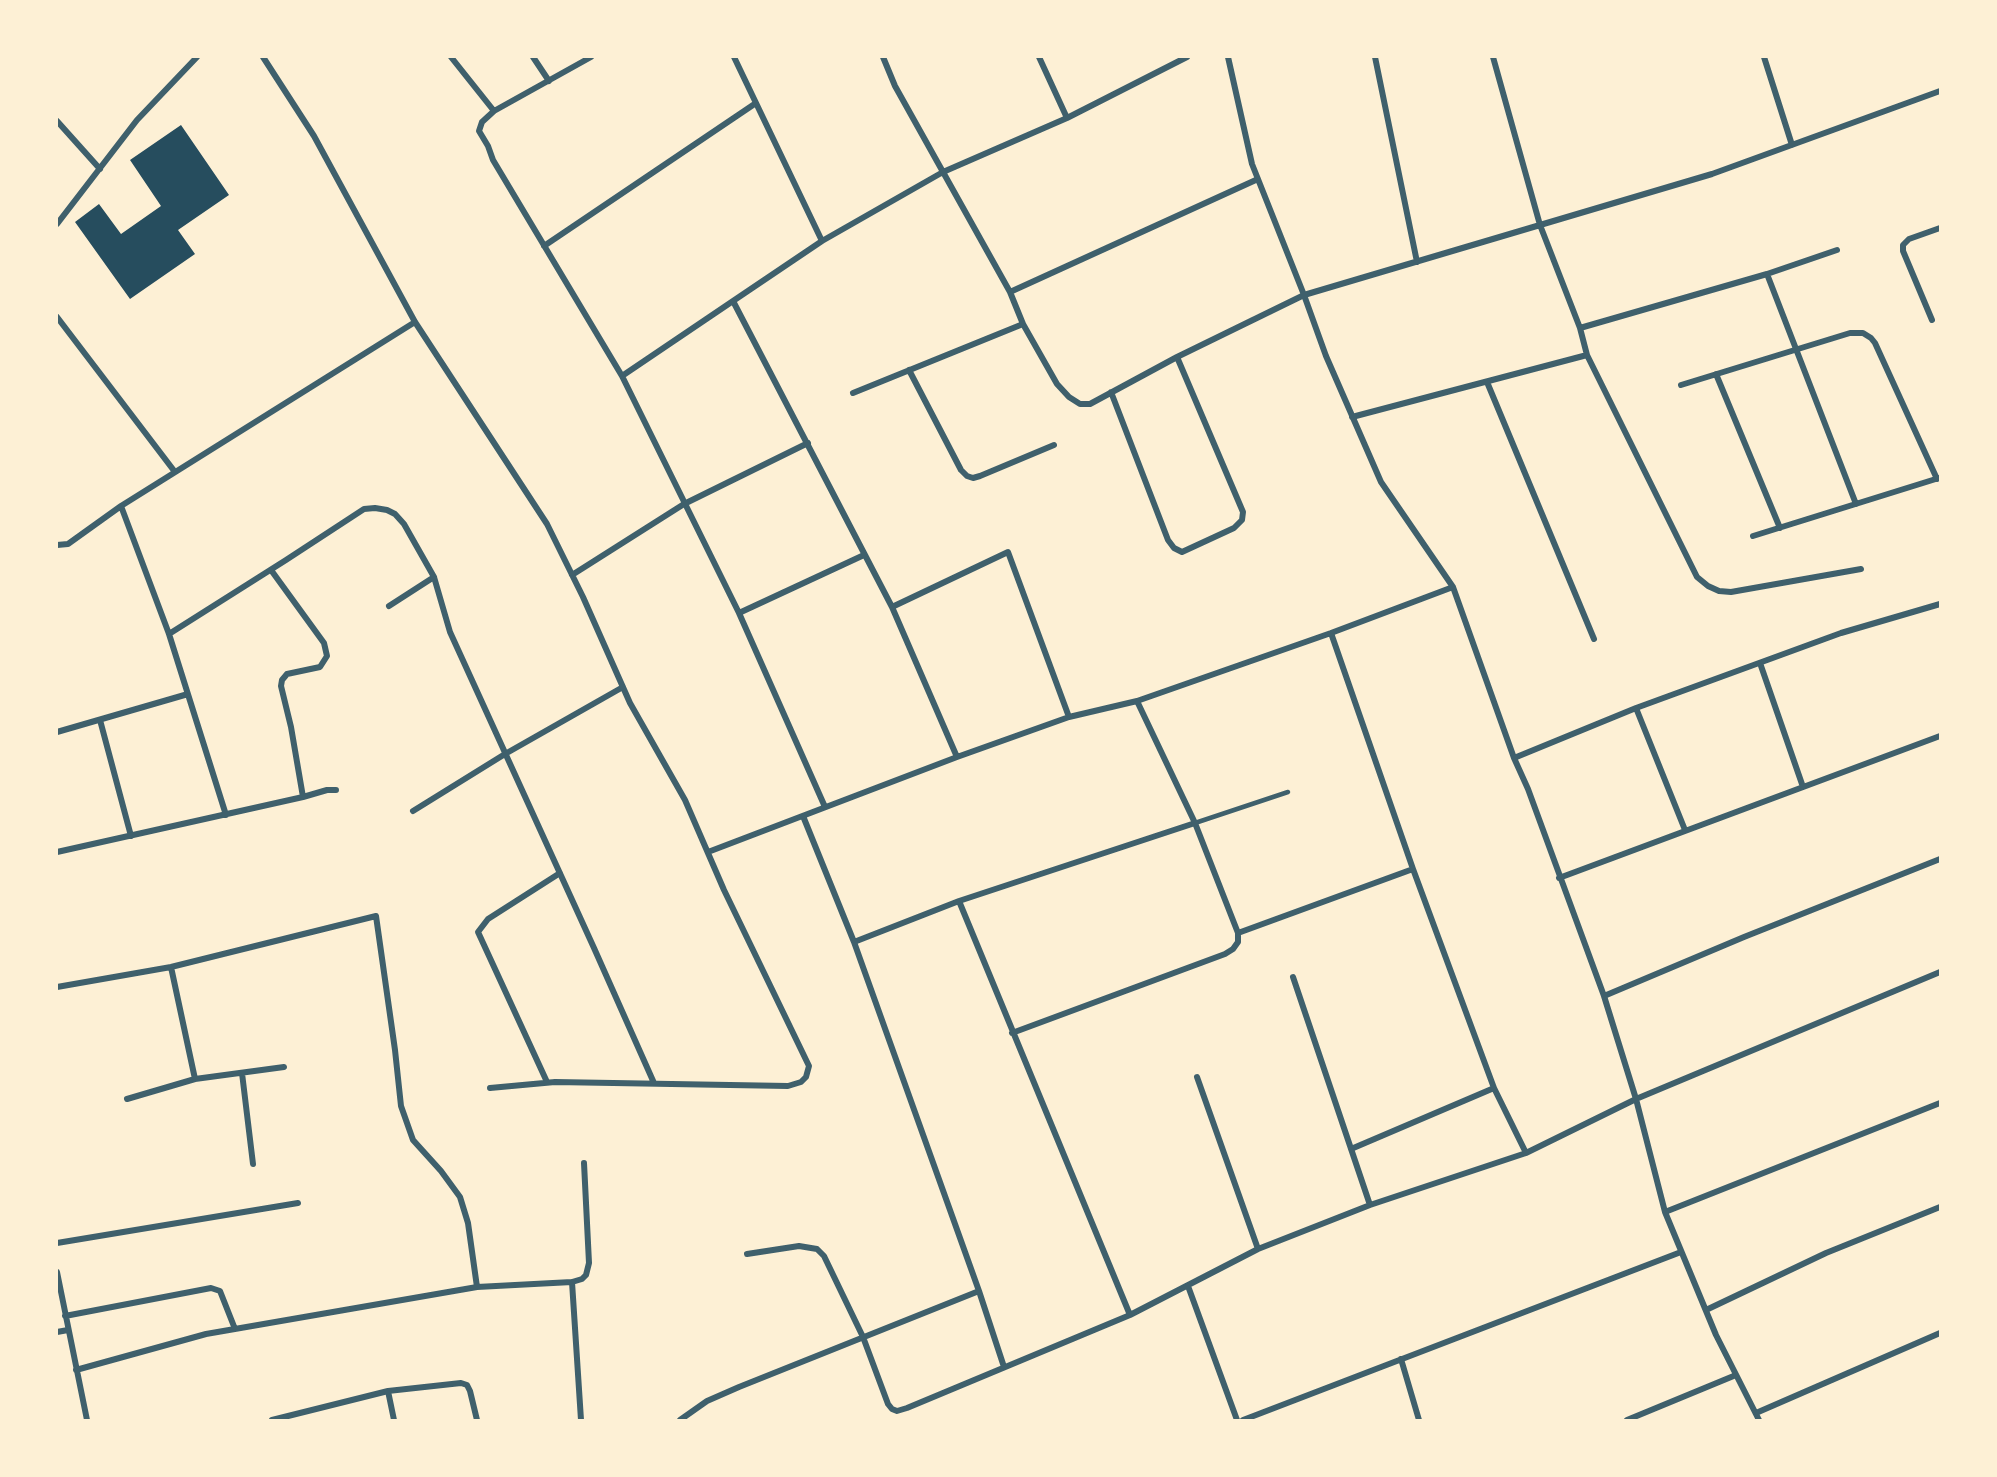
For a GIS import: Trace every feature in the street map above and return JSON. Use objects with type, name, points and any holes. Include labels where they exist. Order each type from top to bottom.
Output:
[{"type":"street","points":[[57,224],[137,120],[197,57]]},
{"type":"street","points":[[263,57],[315,136],[414,322],[547,524],[630,703],[685,800],[738,920],[809,1066],[801,1082],[789,1086],[547,1082],[490,1088]]},
{"type":"street","points":[[451,57],[495,111]]},
{"type":"street","points":[[532,57],[549,81]]},
{"type":"street","points":[[591,57],[495,111],[482,122],[479,131],[493,160],[621,376],[739,613],[825,807]]},
{"type":"street","points":[[734,57],[822,241]]},
{"type":"street","points":[[883,57],[895,86],[1010,292],[1023,324],[1057,384],[1069,397],[1080,404],[1090,404],[1177,357],[1304,295],[1712,174],[1940,91]]},
{"type":"street","points":[[1039,57],[1067,118]]},
{"type":"street","points":[[621,376],[822,241],[943,172],[1067,118],[1187,57]]},
{"type":"street","points":[[1228,57],[1252,164],[1326,356],[1381,482],[1453,587],[1604,996],[1636,1099],[1665,1212],[1706,1310],[1759,1420]]},
{"type":"street","points":[[1376,57],[1418,262]]},
{"type":"street","points":[[1493,57],[1540,225],[1580,328],[1587,355],[1691,569],[1702,582],[1719,591],[1731,592],[1861,569]]},
{"type":"street","points":[[1764,57],[1792,145]]},
{"type":"street","points":[[544,246],[756,103]]},
{"type":"street","points":[[57,121],[100,169]]},
{"type":"street","points":[[1010,292],[1258,179]]},
{"type":"street","points":[[1932,321],[1903,251],[1903,245],[1909,239],[1940,228]]},
{"type":"street","points":[[1580,328],[1767,274],[1837,250]]},
{"type":"street","points":[[1767,274],[1856,504]]},
{"type":"street","points":[[733,301],[892,607],[957,757]]},
{"type":"street","points":[[57,317],[175,472]]},
{"type":"street","points":[[57,545],[68,544],[121,506],[414,322]]},
{"type":"street","points":[[853,393],[1023,324]]},
{"type":"street","points":[[1681,385],[1855,332],[1863,333],[1871,338],[1938,479],[1753,536]]},
{"type":"street","points":[[1352,417],[1587,355]]},
{"type":"street","points":[[1111,392],[1168,540],[1174,548],[1182,552],[1234,528],[1242,520],[1243,512],[1177,357]]},
{"type":"street","points":[[909,370],[961,470],[967,476],[973,478],[980,476],[1054,446]]},
{"type":"street","points":[[1716,374],[1780,528]]},
{"type":"street","points":[[1486,382],[1594,639]]},
{"type":"street","points":[[572,575],[684,504],[808,443]]},
{"type":"street","points":[[121,506],[169,634],[226,815]]},
{"type":"street","points":[[169,634],[364,508],[375,507],[395,514],[404,524],[434,577],[450,632],[654,1083]]},
{"type":"street","points":[[892,607],[1008,552],[1069,717]]},
{"type":"street","points":[[739,613],[864,555]]},
{"type":"street","points":[[271,570],[324,643],[327,656],[320,667],[287,674],[282,680],[281,686],[291,727],[303,797]]},
{"type":"street","points":[[389,606],[434,577]]},
{"type":"street","points":[[708,852],[1069,717],[1137,701],[1453,587]]},
{"type":"street","points":[[1515,758],[1636,708],[1841,633],[1940,604]]},
{"type":"street","points":[[1330,633],[1413,869],[1494,1088],[1526,1153]]},
{"type":"street","points":[[1760,663],[1803,786]]},
{"type":"street","points":[[413,811],[505,754],[623,687]]},
{"type":"street","points":[[57,732],[188,694]]},
{"type":"street","points":[[1012,1033],[1225,954],[1238,942],[1238,933],[1195,823],[1137,701]]},
{"type":"street","points":[[1636,708],[1685,830]]},
{"type":"street","points":[[100,720],[131,836]]},
{"type":"street","points":[[1559,878],[1940,736]]},
{"type":"street","points":[[57,852],[327,790],[336,790]]},
{"type":"street","points":[[802,816],[854,942],[1004,1367]]},
{"type":"street","points":[[854,942],[959,901],[1195,823]]},
{"type":"street","points":[[1604,996],[1940,859]]},
{"type":"street","points":[[1238,933],[1413,869]]},
{"type":"street","points":[[547,1082],[478,932],[488,919],[560,873]]},
{"type":"street","points":[[959,901],[1130,1315]]},
{"type":"street","points":[[57,987],[171,967],[376,916],[401,1106],[413,1140],[441,1171],[460,1197],[468,1223],[477,1287]]},
{"type":"street","points":[[171,967],[195,1079]]},
{"type":"street","points":[[747,1254],[799,1246],[817,1249],[824,1256],[863,1337],[888,1404],[897,1411],[1130,1315],[1258,1249],[1370,1205],[1526,1153],[1636,1099],[1940,972]]},
{"type":"street","points":[[1293,977],[1370,1205]]},
{"type":"street","points":[[127,1099],[195,1079],[284,1067]]},
{"type":"street","points":[[242,1073],[253,1164]]},
{"type":"street","points":[[1197,1077],[1258,1249]]},
{"type":"street","points":[[1351,1149],[1494,1088]]},
{"type":"street","points":[[1665,1212],[1940,1103]]},
{"type":"street","points":[[76,1370],[206,1334],[477,1287],[572,1282],[582,1279],[586,1275],[589,1263],[584,1163]]},
{"type":"street","points":[[57,1243],[298,1203]]},
{"type":"street","points":[[1706,1310],[1826,1253],[1940,1207]]},
{"type":"street","points":[[1244,1420],[1682,1252]]},
{"type":"street","points":[[57,1272],[87,1420]]},
{"type":"street","points":[[572,1282],[581,1420]]},
{"type":"street","points":[[1188,1286],[1237,1420]]},
{"type":"street","points":[[65,1316],[211,1288],[220,1292],[235,1329]]},
{"type":"street","points":[[680,1420],[707,1401],[979,1291]]},
{"type":"street","points":[[57,1332],[68,1330]]},
{"type":"street","points":[[1756,1413],[1940,1333]]},
{"type":"street","points":[[1401,1359],[1419,1420]]},
{"type":"street","points":[[1627,1420],[1736,1375]]},
{"type":"street","points":[[272,1420],[388,1391],[461,1383],[467,1385],[470,1391],[477,1420]]},
{"type":"street","points":[[388,1391],[394,1420]]},
{"type":"lane","points":[[1195,823],[1288,792]]},
{"type":"building","points":[[181,125],[229,195],[178,230],[195,254],[130,299],[75,222],[99,204],[121,234],[161,206],[130,160]]}]
